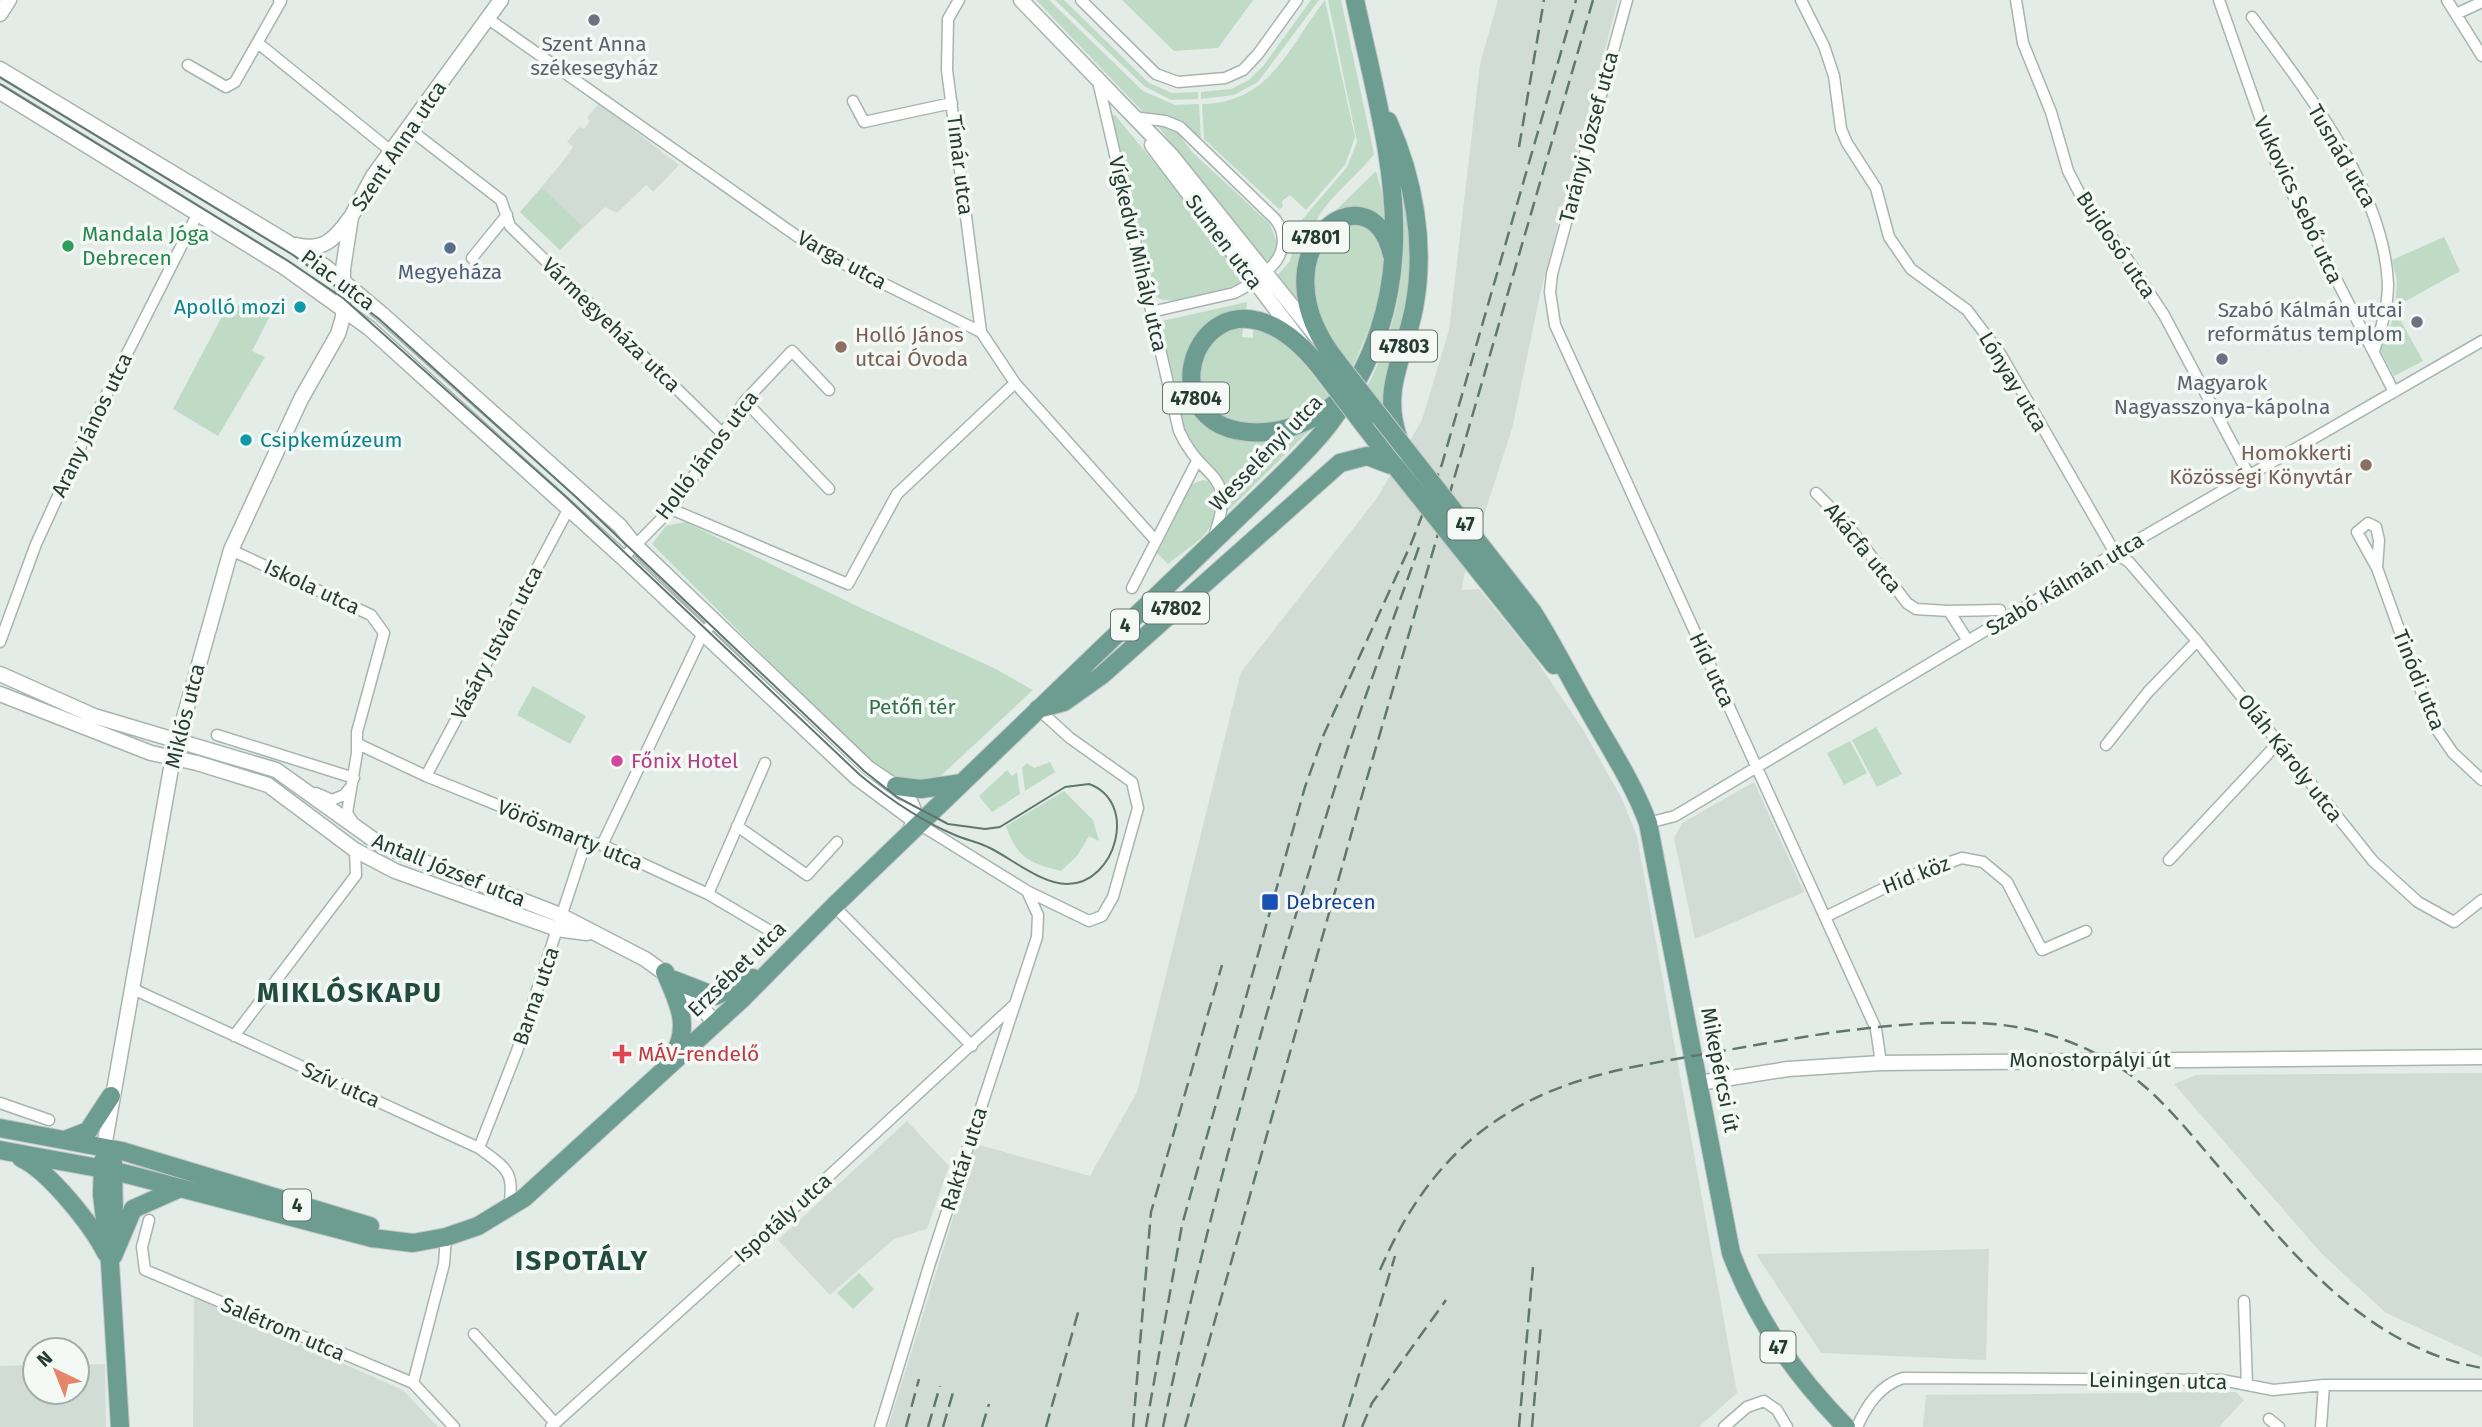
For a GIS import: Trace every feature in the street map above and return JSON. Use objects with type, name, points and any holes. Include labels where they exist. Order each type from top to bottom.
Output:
[{"type":"main road","name":"Wesselényi utca","points":[[917,822],[962,783],[1319,436],[1356,384],[1379,334],[1394,266],[1393,189],[1355,0]]},
{"type":"main road","name":"47803","points":[[1374,90],[1408,176],[1418,254],[1413,310],[1390,397],[1391,416],[1398,437]]},
{"type":"main road","name":"47801","points":[[1317,350],[1305,289],[1308,256],[1320,232],[1345,217],[1364,218],[1384,235],[1394,266]]},
{"type":"main road","name":"47804","points":[[1317,350],[1269,323],[1246,318],[1231,320],[1213,329],[1196,351],[1191,372],[1193,390],[1200,406],[1215,421],[1231,429],[1262,432],[1307,421],[1331,407],[1356,384]]},
{"type":"main road","name":"47","points":[[1317,350],[1396,467],[1526,616]]},
{"type":"main road","name":"47","points":[[1332,369],[1398,437],[1526,616]]},
{"type":"main road","name":"47802","points":[[1038,709],[1064,702],[1102,675],[1340,463],[1367,456],[1396,467]]},
{"type":"main road","name":"Mikepércsi út","points":[[1526,616],[1560,653],[1584,704],[1623,767],[1648,822],[1731,1253],[1748,1296],[1773,1341],[1797,1373],[1846,1427]]},
{"type":"main road","points":[[896,786],[921,789],[962,783]]},
{"type":"main road","name":"Erzsébet utca","points":[[3,1150],[109,1171],[372,1238],[413,1243],[446,1237],[478,1226],[508,1211],[552,1175],[776,964],[902,841],[917,822]]},
{"type":"main road","points":[[669,976],[706,994],[723,995],[776,964]]},
{"type":"main road","points":[[665,1067],[684,1033],[680,1009],[669,976]]},
{"type":"main road","points":[[64,1140],[88,1131],[111,1096]]},
{"type":"main road","name":"Erzsébet utca","points":[[0,1128],[104,1147],[379,1229],[446,1237]]},
{"type":"main road","points":[[104,1147],[112,1158],[102,1194],[110,1263]]},
{"type":"main road","points":[[3,1150],[33,1163],[98,1236],[110,1263]]},
{"type":"main road","name":"4","points":[[109,1171],[128,1164],[150,1162]]},
{"type":"main road","points":[[109,1171],[110,1263],[120,1427]]},
{"type":"main road","points":[[110,1263],[132,1209],[178,1188]]},
{"type":"street","points":[[0,14],[9,0]]},
{"type":"street","points":[[188,65],[226,87],[234,82],[281,2],[279,0]]},
{"type":"street","name":"Szent Anna utca","points":[[349,314],[344,282],[351,217],[391,151],[502,0]]},
{"type":"street","name":"Tímár utca","points":[[959,0],[948,19],[947,70],[981,332]]},
{"type":"street","name":"Sumen utca","points":[[1021,0],[1096,75],[1136,121],[1163,162],[1317,350]]},
{"type":"street","points":[[1081,0],[1156,74],[1178,82],[1225,78],[1243,70],[1258,54],[1297,0]]},
{"type":"street","name":"Tarányi József utca","points":[[1552,274],[1627,0]]},
{"type":"street","name":"Lónyay utca","points":[[1801,0],[1824,46],[1834,76],[1841,129],[1876,188],[1889,237],[1911,269],[1951,296],[1981,328],[2001,355],[2115,553]]},
{"type":"street","name":"Bujdosó utca","points":[[2016,0],[2023,43],[2051,112],[2068,172],[2083,200],[2122,251],[2164,315],[2250,477]]},
{"type":"street","name":"Vukovics Sebő utca","points":[[2219,0],[2275,160],[2300,214],[2394,392]]},
{"type":"street","points":[[2447,0],[2482,56]]},
{"type":"street","points":[[2456,14],[2482,2]]},
{"type":"street","name":"Tusnád utca","points":[[2252,17],[2308,97],[2366,191],[2375,213],[2388,283],[2385,318],[2374,351]]},
{"type":"street","name":"Varga utca","points":[[487,19],[801,239],[836,261],[981,332]]},
{"type":"street","points":[[258,43],[391,151]]},
{"type":"street","name":"Piac utca","points":[[0,69],[289,243],[344,282],[602,510],[635,545]]},
{"type":"street","name":"Vígkedvű Mihály utca","points":[[1096,75],[1179,431],[1196,461],[1216,479],[1223,496],[1222,515],[1212,542]]},
{"type":"street","name":"Piac utca","points":[[0,92],[284,267],[349,314],[623,558]]},
{"type":"street","points":[[853,101],[864,122],[952,103]]},
{"type":"street","points":[[1136,121],[1168,122],[1180,127],[1275,219],[1282,231],[1283,243],[1280,256],[1271,267]]},
{"type":"street","name":"Vármegyeháza utca","points":[[408,128],[500,200],[508,221],[721,432]]},
{"type":"street","name":"Arany János utca","points":[[0,642],[36,544],[86,435],[198,214]]},
{"type":"street","points":[[289,243],[320,247],[334,239],[351,217]]},
{"type":"street","points":[[472,258],[508,221]]},
{"type":"street","name":"Híd utca","points":[[1552,274],[1551,309],[1562,343],[1877,1029],[1881,1063]]},
{"type":"street","points":[[1152,312],[1234,293],[1247,286]]},
{"type":"street","points":[[349,314],[383,314]]},
{"type":"street","name":"Miklós utca","points":[[104,1147],[176,741],[231,550],[301,399],[349,314]]},
{"type":"street","points":[[981,332],[1015,383],[1156,541]]},
{"type":"street","name":"Szabó Kálmán utca","points":[[1648,822],[1675,816],[2115,553],[2482,341]]},
{"type":"street","name":"Holló János utca","points":[[623,558],[671,509],[721,432],[745,401],[792,352],[829,390]]},
{"type":"street","points":[[671,509],[848,584],[897,494],[1015,383]]},
{"type":"street","points":[[745,401],[829,489]]},
{"type":"street","points":[[1132,588],[1196,461]]},
{"type":"street","name":"Akácfa utca","points":[[1816,493],[1846,523],[1908,603],[1916,609],[2000,610]]},
{"type":"street","name":"Vásáry István utca","points":[[426,776],[568,510]]},
{"type":"street","points":[[635,545],[867,767],[909,798],[917,822]]},
{"type":"street","name":"Iskola utca","points":[[231,550],[371,615],[384,633],[357,732],[358,744]]},
{"type":"street","name":"Oláh Károly utca","points":[[2115,553],[2129,562],[2197,641],[2353,839],[2408,894],[2454,922],[2482,900]]},
{"type":"street","points":[[623,558],[857,778],[917,822],[1027,891],[1089,921],[1102,916],[1113,897],[1138,808],[1132,782],[1070,738],[1038,709]]},
{"type":"street","name":"Tinódi utca","points":[[2377,568],[2433,724],[2453,753],[2482,780]]},
{"type":"street","points":[[1949,611],[1968,641]]},
{"type":"street","points":[[602,845],[703,633],[715,621]]},
{"type":"street","points":[[2106,745],[2148,692],[2197,641]]},
{"type":"street","name":"Antall József utca","points":[[0,674],[94,716],[261,764],[288,776],[359,831],[401,854],[559,922]]},
{"type":"street","name":"Antall József utca","points":[[0,694],[95,733],[268,785],[355,850],[395,870],[559,922],[625,947],[669,976],[715,1022]]},
{"type":"street","points":[[216,735],[353,782]]},
{"type":"street","points":[[2169,860],[2279,742]]},
{"type":"street","points":[[358,744],[347,813],[359,831]]},
{"type":"street","name":"Vörösmarty utca","points":[[358,744],[426,776],[586,841],[602,845],[708,894],[777,935]]},
{"type":"street","points":[[708,894],[765,763]]},
{"type":"street","points":[[308,790],[331,800],[344,795],[353,782]]},
{"type":"street","points":[[737,826],[807,875],[837,842]]},
{"type":"street","name":"Barna utca","points":[[479,1148],[517,1051],[586,841]]},
{"type":"street","points":[[234,1036],[356,875],[355,850]]},
{"type":"street","name":"Híd köz","points":[[1825,916],[1907,877],[1962,858],[1983,862],[2007,882],[2042,950],[2086,931]]},
{"type":"street","name":"Raktár utca","points":[[880,1427],[1033,949],[1039,924],[1035,906],[1027,891]]},
{"type":"street","points":[[834,906],[972,1046]]},
{"type":"street","name":"Szív utca","points":[[133,989],[479,1148],[507,1169],[512,1181],[508,1211]]},
{"type":"street","name":"Ispotály utca","points":[[553,1425],[1013,1006]]},
{"type":"street","name":"Monostorpályi út","points":[[1699,1083],[1788,1069],[1881,1063],[2482,1057]]},
{"type":"street","points":[[0,1102],[49,1120]]},
{"type":"street","name":"Salétrom utca","points":[[149,1220],[142,1247],[145,1270],[413,1384],[454,1427]]},
{"type":"street","points":[[413,1384],[444,1264],[446,1237]]},
{"type":"street","points":[[2244,1301],[2247,1385]]},
{"type":"street","points":[[474,1334],[553,1425]]},
{"type":"street","name":"Leiningen utca","points":[[1857,1427],[1876,1394],[1885,1385],[1903,1378],[2222,1380],[2273,1390],[2324,1385],[2482,1385]]},
{"type":"street","points":[[2321,1427],[2324,1385]]},
{"type":"street","points":[[1724,1427],[1747,1407],[1764,1401],[1777,1410],[1787,1427]]},
{"type":"street","points":[[2269,1419],[2279,1427]]},
{"type":"shaded area","points":[[1498,0],[1618,0],[1541,290],[1512,429],[1464,576],[1462,590],[1479,589],[1532,654],[1582,728],[1621,797],[1637,836],[1737,1393],[1699,1427],[888,1427],[976,1144],[1090,1176],[1137,1092],[1241,672],[1377,498],[1422,420],[1449,330],[1480,64]]},
{"type":"shaded area","points":[[599,103],[679,165],[653,192],[646,185],[617,213],[605,207],[560,250],[520,212],[560,165],[573,147],[567,142],[579,127],[584,129],[590,121],[587,118]]},
{"type":"shaded area","points":[[1754,782],[1804,892],[1695,939],[1674,838],[1682,823]]},
{"type":"shaded area","points":[[2482,1073],[2482,1357],[2386,1313],[2322,1254],[2174,1084],[2196,1075]]},
{"type":"shaded area","points":[[907,1121],[949,1166],[927,1229],[894,1239],[830,1295],[778,1240]]},
{"type":"shaded area","points":[[1989,1249],[1986,1360],[1821,1353],[1756,1254]]},
{"type":"shaded area","points":[[194,1297],[403,1390],[438,1427],[193,1427]]},
{"type":"shaded area","points":[[91,1364],[105,1364],[106,1427],[0,1427],[0,1366],[21,1365],[21,1406],[91,1406]]},
{"type":"shaded area","points":[[2236,1392],[2244,1400],[2219,1427],[1923,1427],[1926,1395]]},
{"type":"green space","points":[[1036,0],[1049,0],[1143,91],[1175,105],[1199,104],[1201,140],[1176,120],[1144,113]]},
{"type":"green space","points":[[1055,0],[1064,0],[1149,83],[1172,93],[1198,92],[1198,99],[1171,100],[1144,86]]},
{"type":"green space","points":[[1122,0],[1253,0],[1218,48],[1174,51]]},
{"type":"green space","points":[[1311,0],[1319,0],[1258,82],[1234,95],[1201,99],[1201,92],[1231,89],[1249,80],[1264,65]]},
{"type":"green space","points":[[1325,0],[1355,137],[1345,165],[1306,210],[1290,195],[1282,201],[1283,207],[1279,209],[1204,139],[1202,104],[1226,101],[1246,94],[1262,83],[1276,69]]},
{"type":"green space","points":[[1328,0],[1341,0],[1374,154],[1326,207],[1311,231],[1299,304],[1276,277],[1290,261],[1301,221],[1347,167],[1357,142]]},
{"type":"green space","points":[[1115,115],[1186,201],[1245,280],[1214,293],[1187,299],[1164,300],[1156,297],[1112,116]]},
{"type":"green space","points":[[1157,125],[1176,130],[1192,152],[1270,224],[1277,243],[1276,252],[1266,264]]},
{"type":"green space","points":[[1376,171],[1382,192],[1385,227],[1329,217]]},
{"type":"green space","points":[[1402,186],[1414,261],[1385,411],[1366,389],[1387,340],[1399,290],[1404,239]]},
{"type":"green space","points":[[542,188],[582,226],[560,250],[520,212]]},
{"type":"green space","points":[[1338,224],[1369,226],[1385,254],[1383,277],[1372,322],[1351,371],[1315,311],[1313,261]]},
{"type":"green space","points":[[2444,237],[2460,271],[2395,307],[2397,281],[2392,260]]},
{"type":"green space","points":[[1247,302],[1246,314],[1187,361],[1214,427],[1313,427],[1227,512],[1224,487],[1192,444],[1182,422],[1170,382],[1161,327],[1162,321]]},
{"type":"green space","points":[[250,304],[270,316],[252,351],[265,357],[218,436],[173,409],[227,307]]},
{"type":"green space","points":[[2396,312],[2423,361],[2394,376],[2380,350]]},
{"type":"green space","points":[[1244,322],[1242,337],[1253,338],[1253,328],[1278,340],[1297,356],[1331,398],[1314,412],[1261,428],[1218,418],[1196,381],[1207,342]]},
{"type":"green space","points":[[1203,480],[1211,482],[1216,489],[1216,512],[1212,522],[1202,538],[1168,564],[1157,553],[1192,484]]},
{"type":"green space","name":"Petőfi tér","points":[[685,522],[863,609],[992,667],[1033,690],[932,784],[899,782],[871,764],[652,544],[666,526]]},
{"type":"green space","points":[[533,686],[586,716],[570,744],[517,715]]},
{"type":"green space","points":[[1876,727],[1902,774],[1877,787],[1852,740]]},
{"type":"green space","points":[[1850,741],[1867,773],[1844,785],[1827,753]]},
{"type":"green space","points":[[1050,762],[1055,772],[1025,791],[1022,768],[1027,763],[1034,768]]},
{"type":"green space","points":[[1007,770],[1012,776],[1017,772],[1020,794],[992,812],[979,796]]},
{"type":"green space","points":[[1064,791],[1093,820],[1099,841],[1089,836],[1077,856],[1061,871],[1026,858],[1010,837],[1006,826]]},
{"type":"green space","points":[[859,1273],[874,1289],[853,1309],[837,1293]]},
{"type":"tram line","points":[[0,77],[293,255],[378,318],[576,497],[864,771],[897,797],[948,824],[985,829],[1000,827],[1065,787],[1089,784],[1104,793],[1114,807],[1117,824],[1109,857],[1098,871],[1084,880],[1057,883],[1037,876],[986,846],[942,829],[893,800],[860,775],[566,497],[343,298],[288,261],[0,84]]},
{"type":"railway","points":[[1519,147],[1544,0]]},
{"type":"railway","points":[[1146,1427],[1182,1225],[1305,787],[1324,734],[1411,544],[1442,464],[1576,0]]},
{"type":"railway","points":[[1185,1427],[1361,799],[1593,0]]},
{"type":"railway","points":[[1163,1427],[1199,1267],[1262,1029],[1343,763],[1420,544]]},
{"type":"railway","points":[[1133,1427],[1151,1212],[1222,965]]},
{"type":"railway","points":[[1380,1270],[1404,1222],[1450,1159],[1490,1125],[1537,1097],[1588,1078],[1641,1065],[1818,1035],[1915,1024],[1996,1024],[2064,1040],[2125,1071],[2174,1115],[2265,1221],[2327,1286],[2361,1314],[2398,1338],[2438,1356],[2482,1368]]},
{"type":"railway","points":[[1343,1427],[1395,1256]]},
{"type":"railway","points":[[1519,1427],[1533,1267]]},
{"type":"railway","points":[[1362,1427],[1372,1403],[1446,1300]]},
{"type":"railway","points":[[1046,1427],[1079,1309]]},
{"type":"railway","points":[[1532,1427],[1541,1324]]},
{"type":"railway","points":[[906,1427],[919,1379]]},
{"type":"railway","points":[[928,1427],[940,1386]]},
{"type":"railway","points":[[943,1427],[954,1389]]},
{"type":"railway","points":[[982,1427],[989,1404]]},
{"type":"place","name":"Szent Anna székesegyház","points":[[594,20]]},
{"type":"place","name":"Mandala Jóga Debrecen","points":[[68,246]]},
{"type":"place","name":"Megyeháza","points":[[450,248]]},
{"type":"place","name":"Apolló mozi","points":[[300,307]]},
{"type":"place","name":"Szabó Kálmán utcai református templom","points":[[2417,322]]},
{"type":"place","name":"Holló János utcai Óvoda","points":[[841,347]]},
{"type":"place","name":"Magyarok Nagyasszonya-kápolna","points":[[2222,359]]},
{"type":"place","name":"Csipkemúzeum","points":[[246,440]]},
{"type":"place","name":"Homokkerti Közösségi Könyvtár","points":[[2366,465]]},
{"type":"place","name":"Főnix Hotel","points":[[617,761]]},
{"type":"place","name":"Debrecen","points":[[1270,902]]},
{"type":"place","name":"MÁV-rendelő","points":[[622,1054]]},
{"type":"district","name":"MIKLÓSKAPU","points":[[350,992]]},
{"type":"district","name":"ISPOTÁLY","points":[[582,1260]]}]
